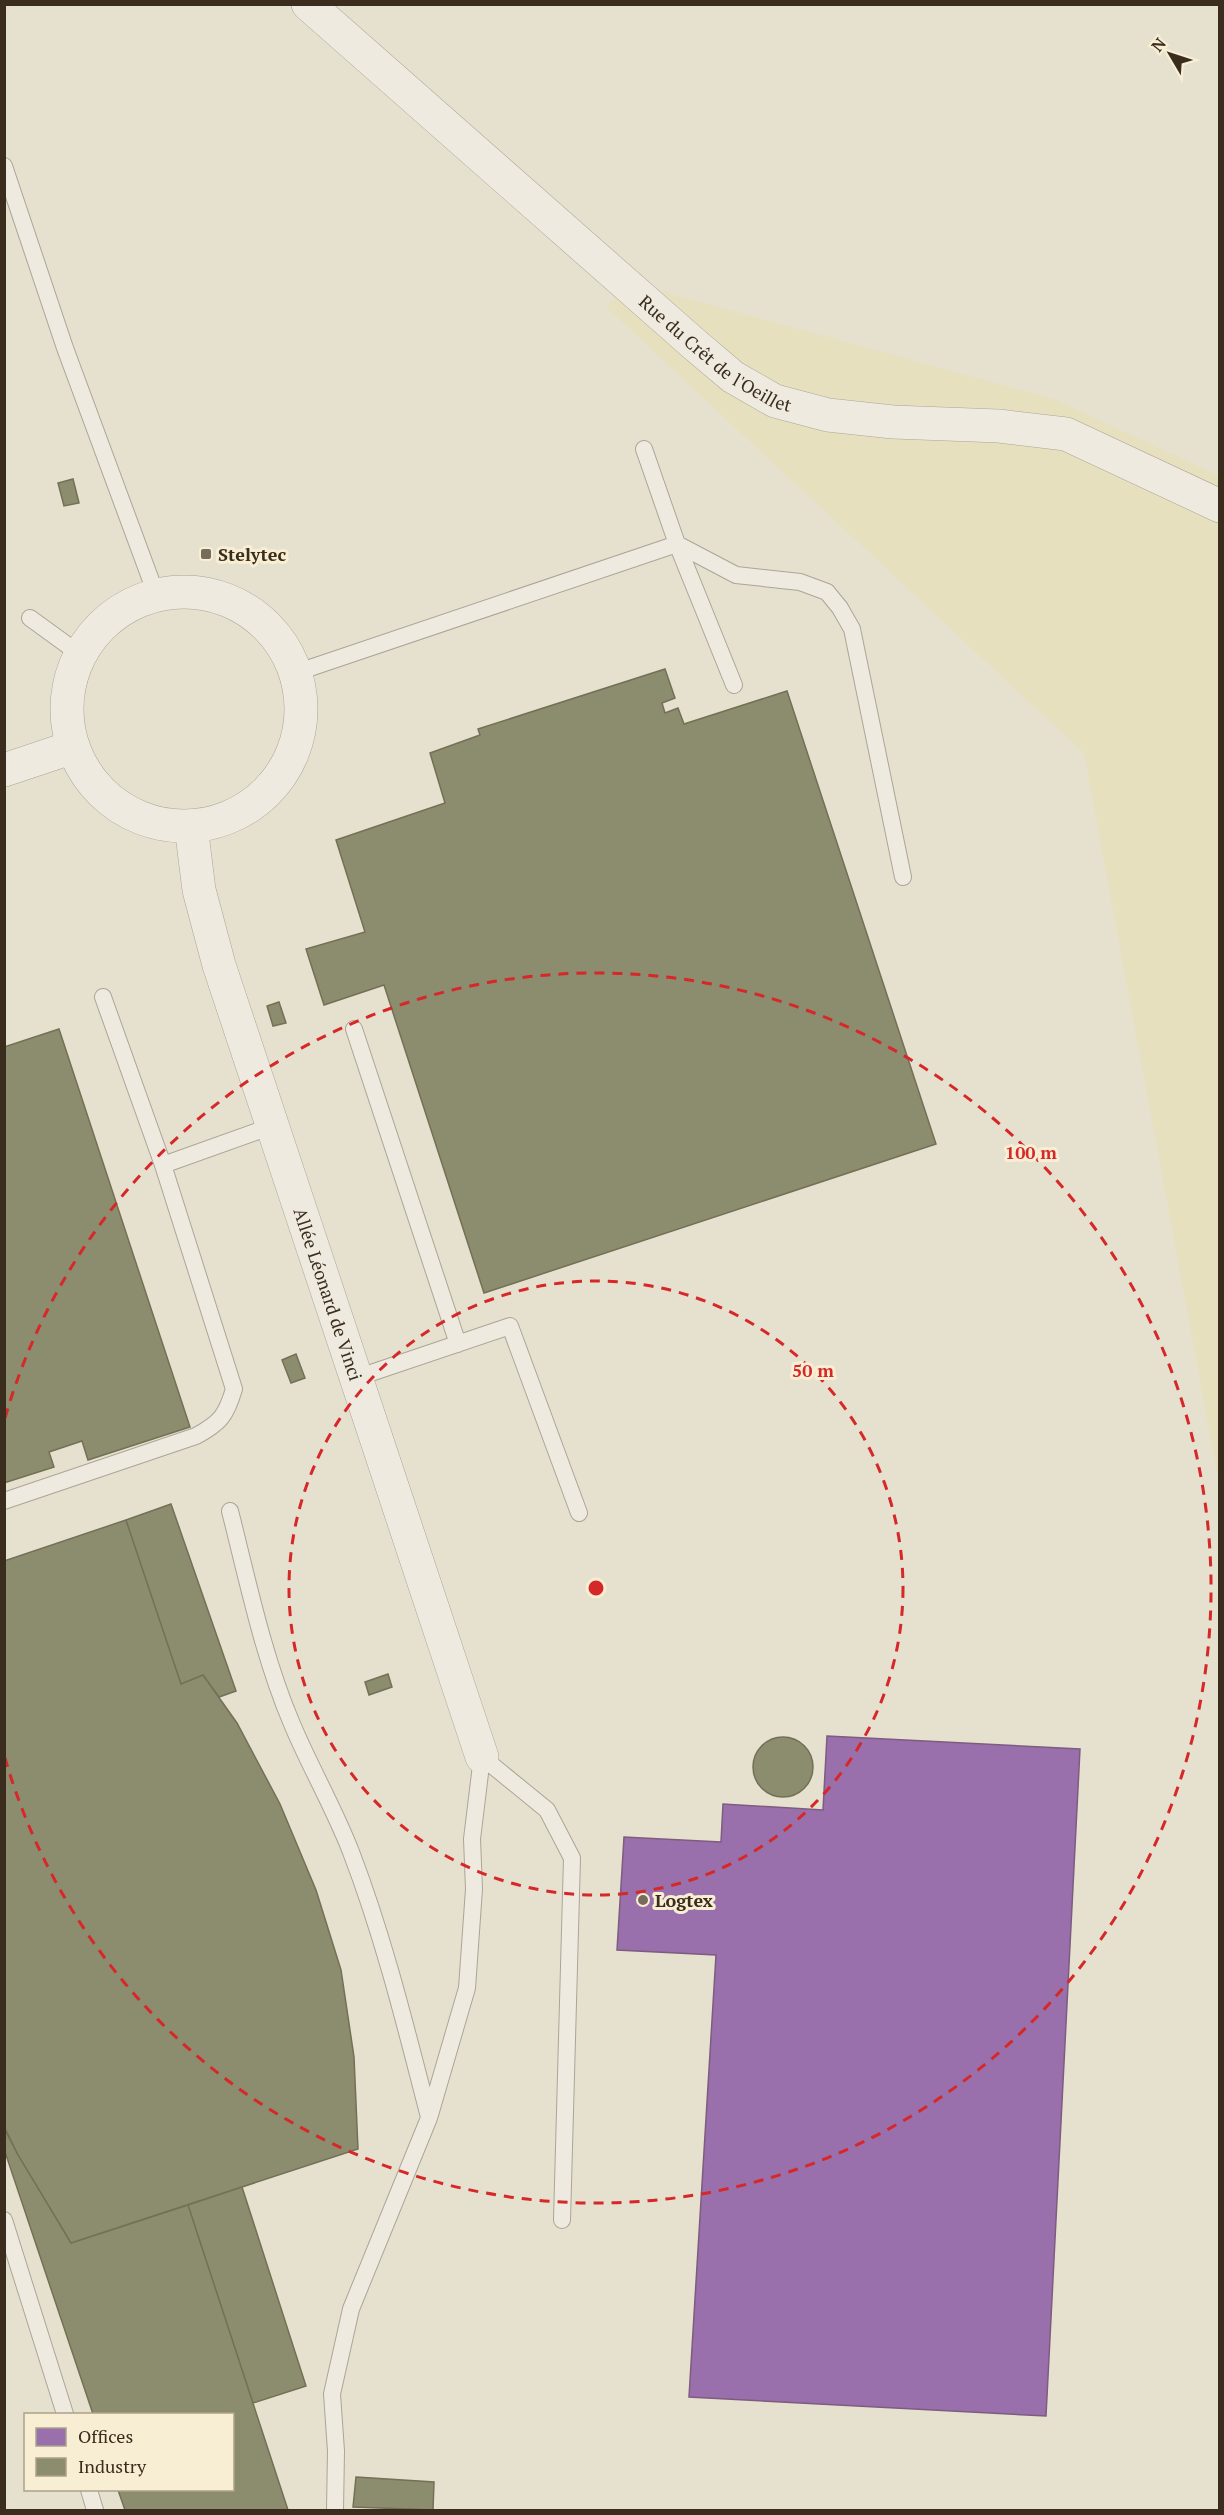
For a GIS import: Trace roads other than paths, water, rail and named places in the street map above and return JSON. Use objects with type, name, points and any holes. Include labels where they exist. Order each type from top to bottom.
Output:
[{"type":"street","name":"Rue du Crêt de l'Oeillet","points":[[308,4],[694,344],[733,377],[776,401],[828,415],[893,422],[999,426],[1066,434],[1220,506]]},
{"type":"street","points":[[194,591],[232,601],[265,622],[288,653],[295,674],[300,690],[300,729],[286,766],[262,796],[229,818],[191,826],[153,822],[119,807],[91,781],[73,747],[66,709],[73,671],[91,636],[120,610],[156,594],[194,591]]},
{"type":"street","points":[[4,770],[73,747]]},
{"type":"street","name":"Allée Léonard de Vinci","points":[[191,826],[199,890],[210,933],[482,1757]]},
{"type":"lane","points":[[4,166],[65,348],[156,594]]},
{"type":"lane","points":[[644,449],[677,544],[734,686]]},
{"type":"lane","points":[[295,674],[677,544],[736,575],[800,582],[827,592],[840,608],[852,629],[903,877]]},
{"type":"lane","points":[[30,618],[81,655]]},
{"type":"lane","points":[[4,1501],[196,1436],[214,1426],[228,1412],[234,1389],[163,1165],[103,997]]},
{"type":"lane","points":[[354,1029],[458,1344]]},
{"type":"lane","points":[[163,1165],[272,1126]]},
{"type":"lane","points":[[356,1378],[510,1326],[579,1513]]},
{"type":"lane","points":[[230,1511],[271,1669],[292,1726],[325,1792],[351,1852],[389,1962],[429,2118]]},
{"type":"lane","points":[[335,2511],[336,2451],[332,2394],[351,2309],[429,2118],[467,1988],[474,1889],[472,1839],[482,1757]]},
{"type":"lane","points":[[482,1757],[547,1810],[572,1858],[562,2220]]},
{"type":"lane","points":[[4,2220],[64,2413]]},
{"type":"lane","points":[[89,2491],[95,2511]]},
{"type":"place","name":"Stelytec","points":[[206,554]]},
{"type":"place","name":"Logtex","points":[[643,1900]]}]
